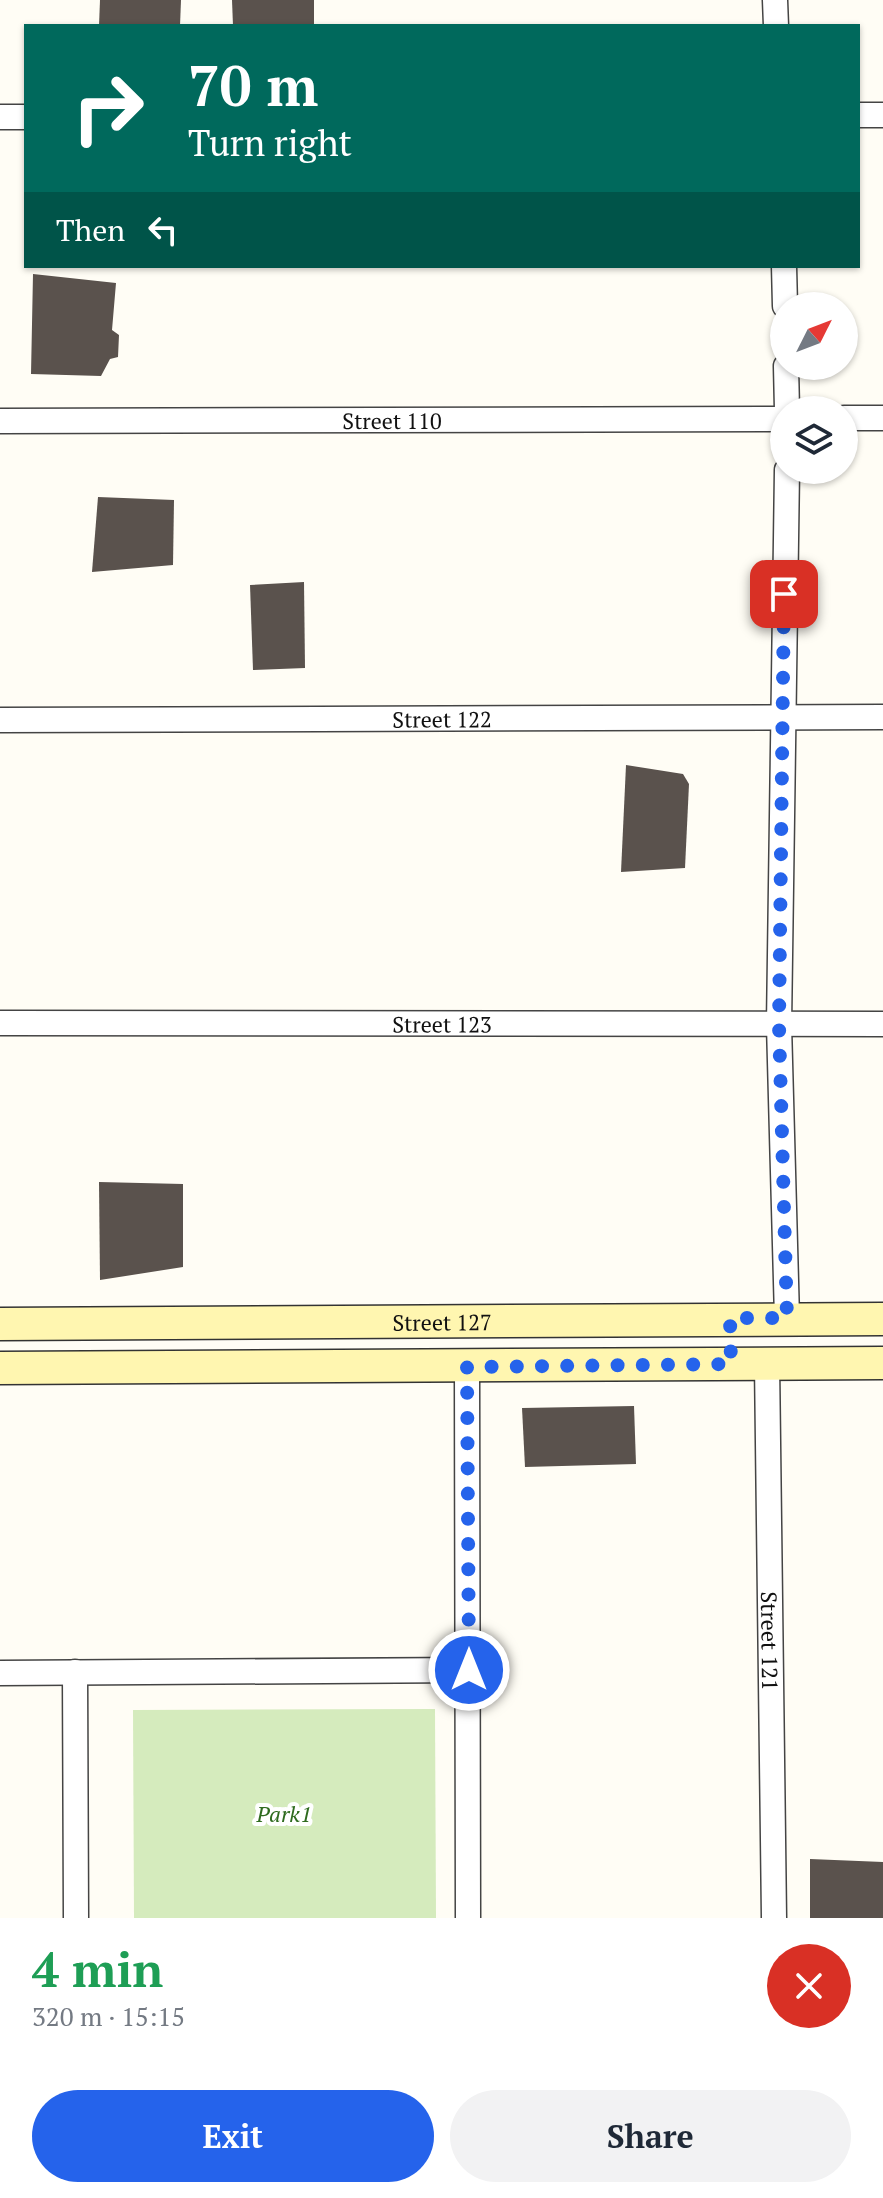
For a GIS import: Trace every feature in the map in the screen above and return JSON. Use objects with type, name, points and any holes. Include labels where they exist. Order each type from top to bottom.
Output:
[{"type":"street","points":[[775,0],[776,24]]},
{"type":"street","points":[[860,115],[883,115]]},
{"type":"street","points":[[0,117],[24,117]]},
{"type":"street","points":[[784,268],[785,292]]},
{"type":"street","points":[[858,418],[883,418]]},
{"type":"street","name":"Street 110","points":[[0,421],[770,419]]},
{"type":"street","points":[[787,484],[779,1025],[800,1318],[816,1363]]},
{"type":"street","name":"Street 122","points":[[0,720],[883,717]]},
{"type":"street","name":"Street 123","points":[[0,1023],[883,1024]]},
{"type":"street","points":[[730,1318],[731,1364]]},
{"type":"street","name":"Street 127","points":[[6,1324],[883,1319]]},
{"type":"street","points":[[125,1322],[127,1366]]},
{"type":"street","points":[[6,1324],[7,1368],[883,1363]]},
{"type":"street","name":"Street 121","points":[[767,1363],[774,1918]]},
{"type":"street","points":[[467,1367],[468,1918]]},
{"type":"street","points":[[0,1673],[469,1670]]},
{"type":"street","points":[[75,1672],[76,1918]]},
{"type":"green space","name":"Park1","points":[[435,1709],[436,1918],[134,1918],[133,1710]]},
{"type":"building","points":[[100,0],[181,0],[180,24],[99,24]]},
{"type":"building","points":[[232,0],[314,0],[314,24],[233,24]]},
{"type":"building","points":[[33,274],[116,283],[112,330],[119,335],[118,357],[110,359],[101,376],[31,374]]},
{"type":"building","points":[[98,497],[174,500],[173,565],[92,572]]},
{"type":"building","points":[[304,582],[305,668],[253,670],[250,585]]},
{"type":"building","points":[[626,765],[683,774],[689,784],[685,868],[621,872]]},
{"type":"building","points":[[99,1182],[183,1184],[183,1267],[100,1280]]},
{"type":"building","points":[[634,1406],[636,1464],[525,1467],[522,1408]]},
{"type":"building","points":[[810,1859],[883,1862],[883,1918],[810,1918]]},
{"type":"route","points":[[469,1670],[467,1367],[731,1364],[730,1318],[787,1318],[779,1025],[784,594]]}]
